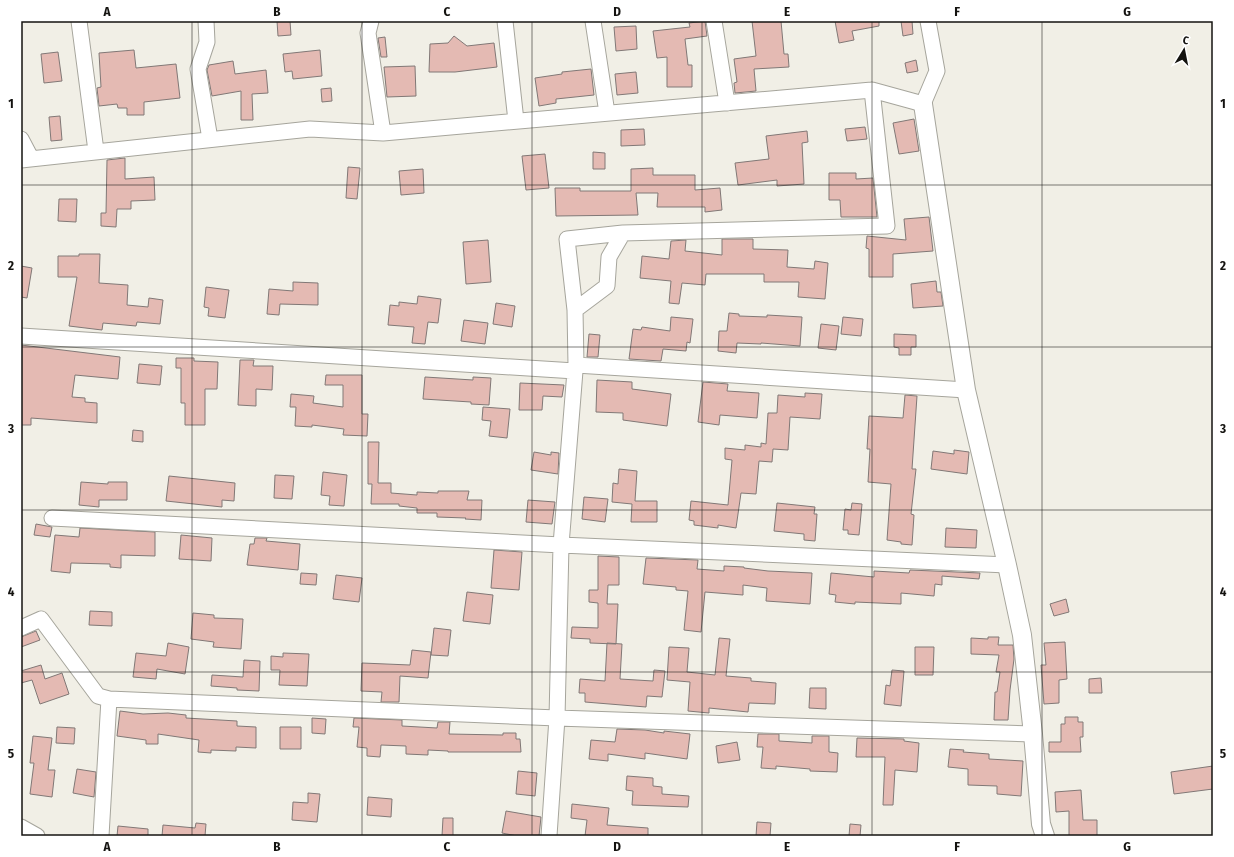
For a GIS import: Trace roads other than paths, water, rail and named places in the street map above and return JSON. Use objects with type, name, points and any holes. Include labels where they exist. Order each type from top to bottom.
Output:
[{"type":"street","points":[[79,21],[96,151]]},
{"type":"street","points":[[206,21],[207,42],[198,69],[210,139]]},
{"type":"street","points":[[371,21],[368,33],[383,133]]},
{"type":"street","points":[[505,21],[516,121]]},
{"type":"street","points":[[593,21],[607,113]]},
{"type":"street","points":[[714,21],[727,103]]},
{"type":"street","points":[[928,21],[937,71],[923,104],[966,390],[1022,635],[1041,824],[1045,836]]},
{"type":"street","points":[[549,836],[556,718],[561,546],[576,368],[575,310],[567,239],[623,233],[888,226],[872,90]]},
{"type":"street","points":[[21,139],[26,159],[310,129],[383,133],[872,90],[923,104]]},
{"type":"street","points":[[575,310],[607,286],[609,257],[623,233]]},
{"type":"street","points":[[21,336],[966,390]]},
{"type":"street","points":[[52,518],[561,546],[1007,564]]},
{"type":"street","points":[[21,628],[41,619],[98,696],[108,699],[556,718],[1033,734]]},
{"type":"street","points":[[100,836],[108,699]]},
{"type":"street","points":[[21,827],[37,836]]}]
